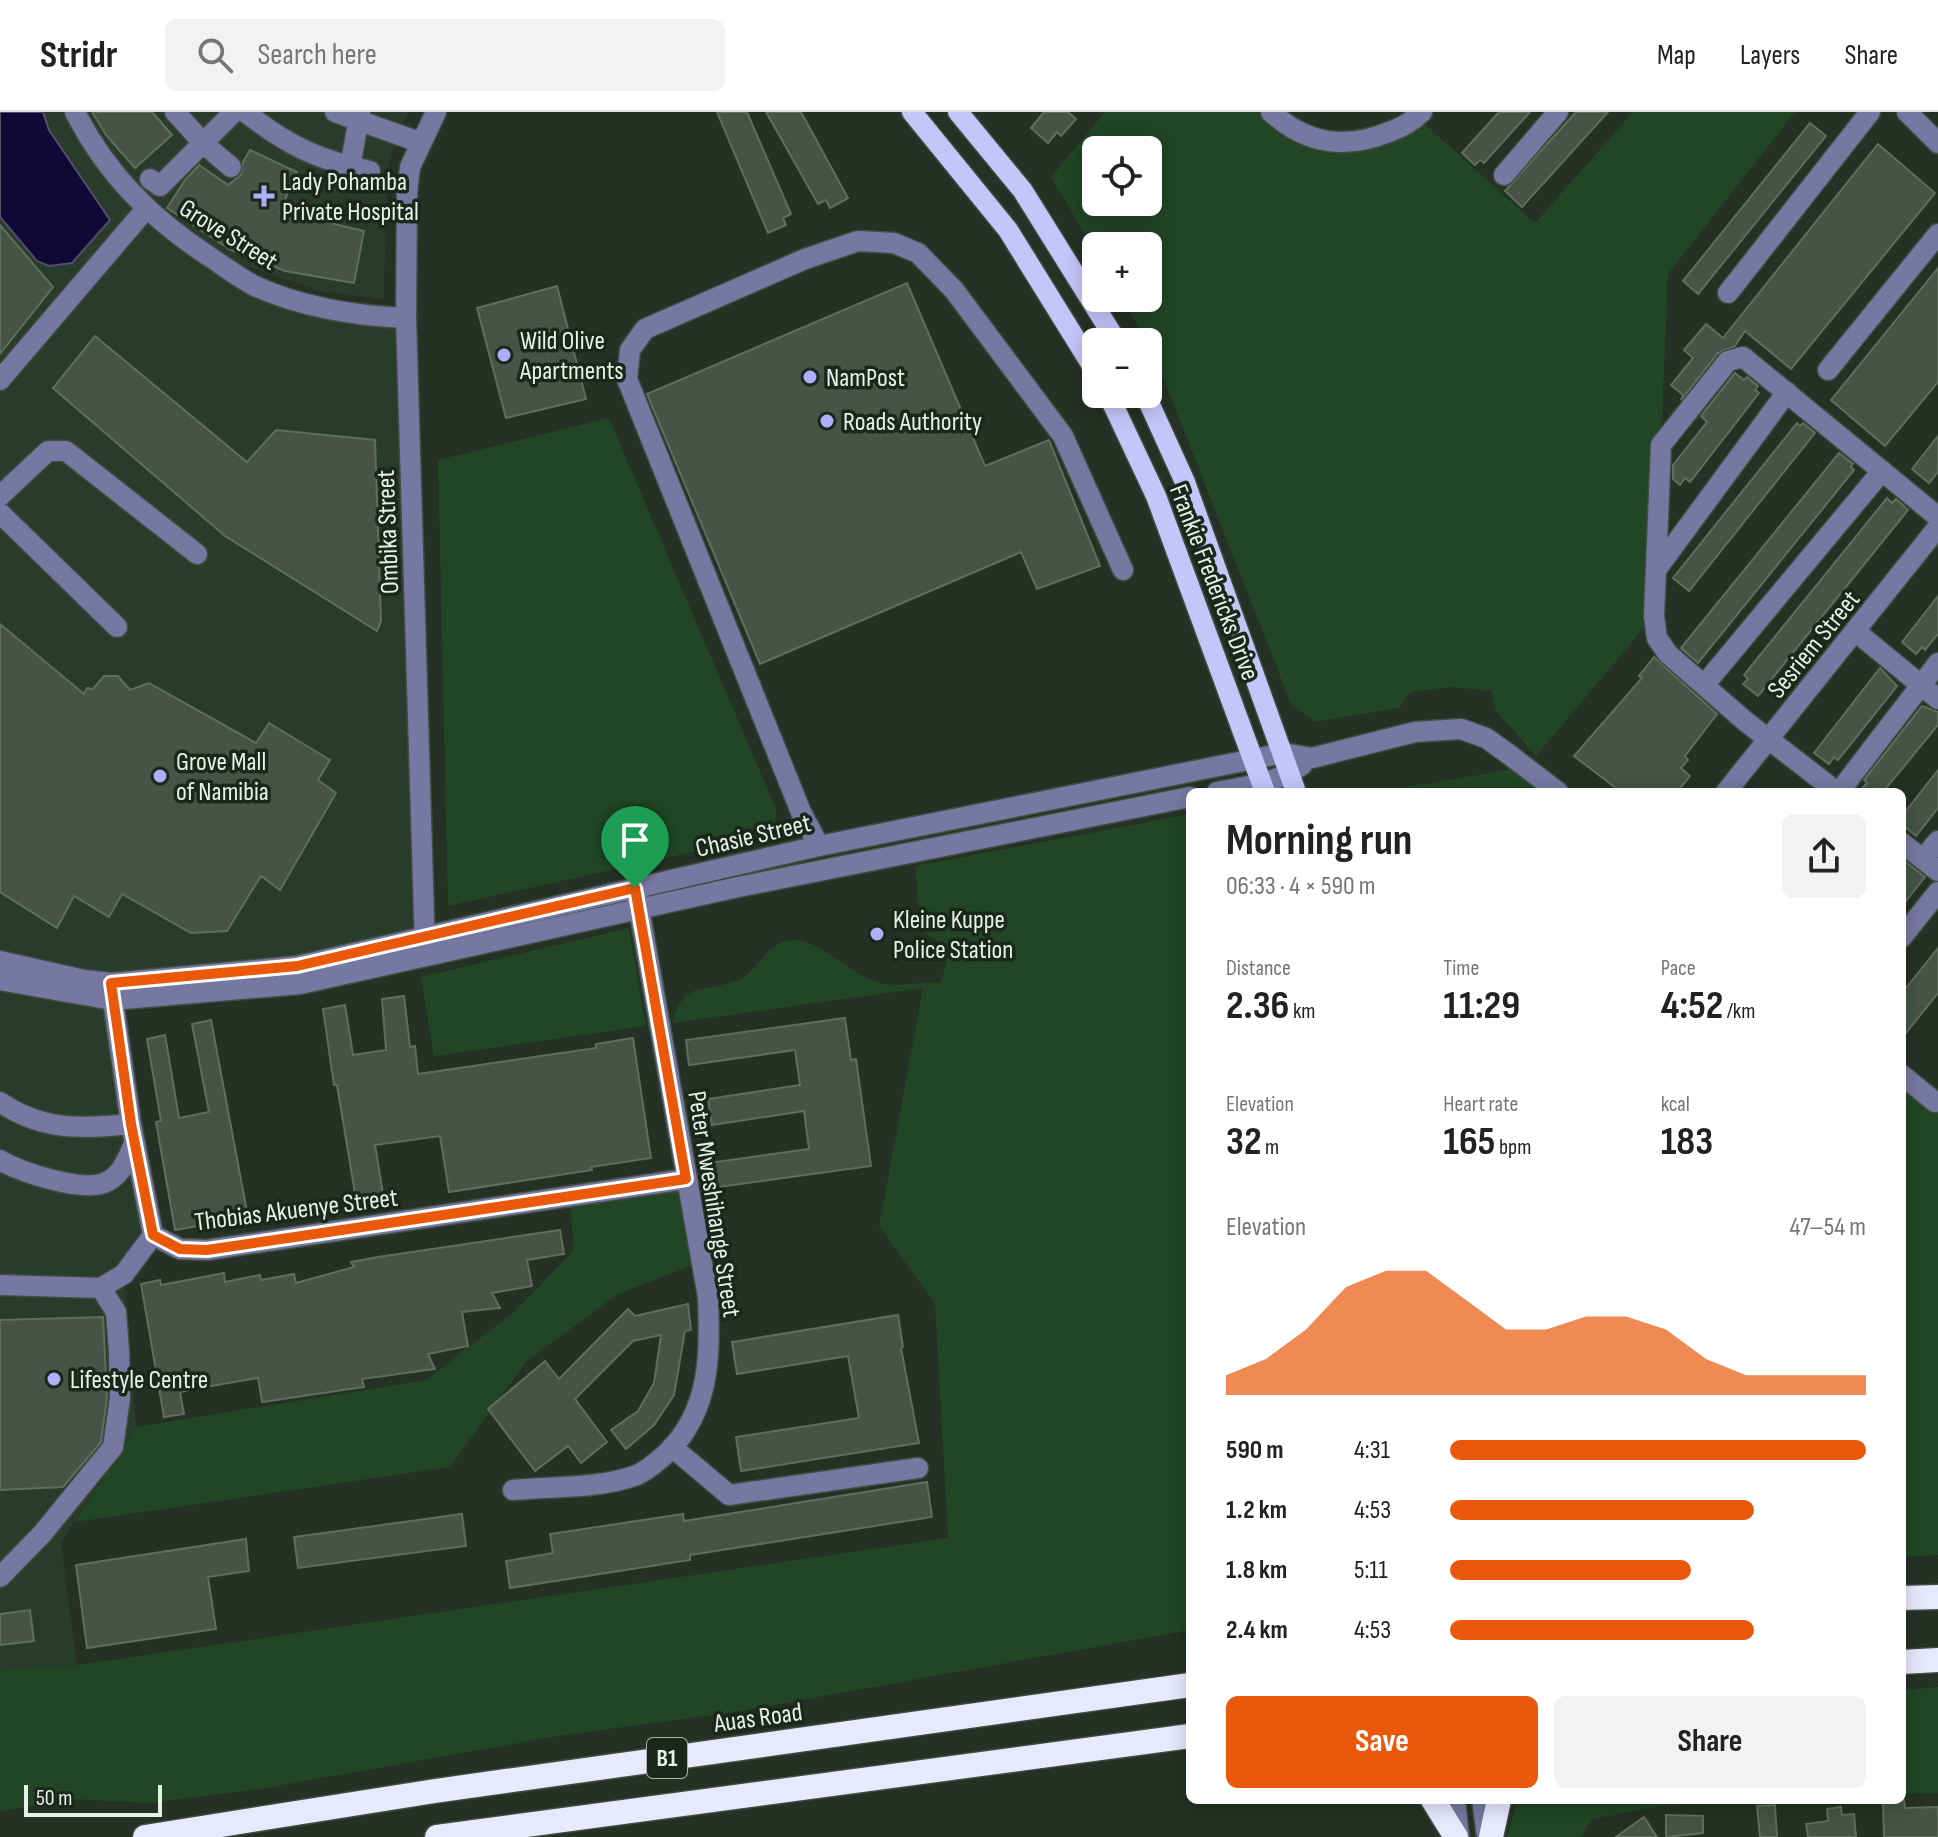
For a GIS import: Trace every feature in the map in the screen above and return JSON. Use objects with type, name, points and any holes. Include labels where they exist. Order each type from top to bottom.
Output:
[{"type":"highway","points":[[1906,1598],[1938,1597]]},
{"type":"highway","points":[[1906,1662],[1938,1660]]},
{"type":"highway","name":"Auas Road","points":[[145,1837],[435,1791],[1186,1686]]},
{"type":"highway","name":"B1","points":[[437,1837],[1186,1737]]},
{"type":"highway","points":[[1436,1804],[1458,1837]]},
{"type":"highway","points":[[1489,1837],[1498,1804]]},
{"type":"main road","points":[[912,112],[1008,230],[1082,349]]},
{"type":"main road","points":[[958,112],[1023,191],[1108,328]]},
{"type":"main road","name":"Frankie Fredericks Drive","points":[[1115,408],[1156,496],[1264,788]]},
{"type":"main road","name":"Frankie Fredericks Drive","points":[[1151,408],[1185,482],[1293,783]]},
{"type":"street","name":"Grove Street","points":[[75,112],[116,176],[145,210],[172,232],[255,286],[321,306],[374,317],[406,318]]},
{"type":"street","points":[[175,112],[205,145],[231,167]]},
{"type":"street","points":[[158,186],[205,145],[234,112]]},
{"type":"street","points":[[245,112],[292,146],[328,161],[370,171]]},
{"type":"street","points":[[335,112],[358,116],[419,142]]},
{"type":"street","name":"Ombika Street","points":[[424,947],[406,318],[407,194],[410,167],[419,142],[436,112]]},
{"type":"street","points":[[1271,112],[1284,124],[1313,139],[1338,144],[1368,140],[1398,128],[1422,112]]},
{"type":"street","points":[[1504,175],[1558,112]]},
{"type":"street","points":[[1728,293],[1870,112]]},
{"type":"street","points":[[1907,112],[1938,143]]},
{"type":"street","points":[[350,167],[358,116]]},
{"type":"street","points":[[0,380],[145,210]]},
{"type":"street","points":[[1828,370],[1938,234]]},
{"type":"street","points":[[819,846],[801,812],[627,379],[630,350],[645,329],[805,259],[858,241],[894,243],[918,253],[954,290],[1063,436],[1123,570]]},
{"type":"street","points":[[1833,788],[1668,654],[1657,638],[1654,616],[1661,445],[1728,361],[1743,357],[1938,517]]},
{"type":"street","points":[[1656,570],[1787,392]]},
{"type":"street","points":[[0,496],[48,451],[66,451],[197,554]]},
{"type":"street","points":[[1705,684],[1882,471]]},
{"type":"street","points":[[0,513],[117,627]]},
{"type":"street","name":"Sesriem Street","points":[[1729,788],[1938,527]]},
{"type":"street","points":[[1855,631],[1938,699]]},
{"type":"street","points":[[1841,788],[1938,663]]},
{"type":"street","name":"Chasie Street","points":[[424,947],[635,888],[819,846],[1284,753],[1312,758],[1355,750],[1415,732],[1461,729],[1497,745],[1553,788]]},
{"type":"street","name":"Chasie Street","points":[[1264,788],[1293,783],[1312,758]]},
{"type":"street","name":"Chasie Street","points":[[0,980],[112,991],[424,947],[639,910],[1186,798]]},
{"type":"street","points":[[1906,846],[1930,865],[1938,841]]},
{"type":"street","name":"Peter Mweshihange Street","points":[[513,1490],[603,1482],[637,1474],[657,1462],[690,1427],[702,1400],[710,1357],[708,1297],[635,888]]},
{"type":"street","points":[[1906,932],[1938,892]]},
{"type":"street","name":"Chasie Street","points":[[0,961],[84,980],[112,991]]},
{"type":"street","points":[[0,1285],[101,1288],[124,1274],[153,1235],[132,1134],[112,991]]},
{"type":"street","points":[[1906,1078],[1935,1102]]},
{"type":"street","points":[[0,1102],[14,1111],[69,1129],[132,1134]]},
{"type":"street","points":[[0,1160],[48,1177],[89,1186],[106,1183],[123,1170],[132,1134]]},
{"type":"street","name":"Thobias Akuenye Street","points":[[153,1235],[180,1249],[207,1250],[686,1179]]},
{"type":"street","points":[[0,1577],[42,1534],[113,1447],[120,1398],[117,1325],[116,1312],[101,1288]]},
{"type":"street","points":[[672,1447],[729,1495],[918,1468]]},
{"type":"street","points":[[1455,1804],[1458,1837]]},
{"type":"street","points":[[1483,1804],[1489,1837]]},
{"type":"shaded area","points":[[0,112],[75,112],[116,176],[255,286],[406,318],[423,937],[111,983],[153,1235],[124,1274],[136,1427],[61,1543],[77,1665],[0,1670]]},
{"type":"shaded area","points":[[0,112],[43,112],[49,130],[110,220],[72,263],[49,266],[37,261],[0,217]]},
{"type":"shaded area","name":"Lady Pohamba Private Hospital","points":[[80,112],[408,112],[397,136],[387,172],[384,299],[324,292],[233,262],[166,218],[129,183]]},
{"type":"green space","points":[[1105,112],[1271,112],[1338,144],[1417,117],[1535,223],[1633,112],[1795,112],[1668,274],[1654,616],[1536,756],[1496,711],[1492,691],[1451,687],[1410,692],[1399,708],[1315,722],[1291,704],[1162,375],[1162,328],[1140,328],[1130,312],[1162,312],[1162,232],[1084,232],[1051,177],[1082,140],[1082,216],[1162,216],[1162,136],[1085,136]]},
{"type":"green space","points":[[609,418],[776,809],[775,834],[448,906],[438,460]]},
{"type":"green space","points":[[1525,767],[1552,788],[1400,788]]},
{"type":"green space","points":[[1186,815],[1186,1631],[735,1712],[558,1736],[266,1788],[150,1803],[72,1799],[0,1811],[0,1670],[77,1665],[948,1538],[935,1304],[879,1226],[923,988],[672,1023],[683,999],[690,993],[738,980],[772,948],[785,941],[798,940],[810,944],[859,974],[885,984],[941,982],[950,948],[920,930],[915,866]]},
{"type":"green space","points":[[629,928],[646,1026],[434,1056],[421,977]]},
{"type":"green space","points":[[1906,1078],[1938,1098],[1938,1555],[1906,1557]]},
{"type":"green space","points":[[679,1190],[693,1265],[618,1294],[526,1362],[450,1467],[75,1522],[136,1427],[426,1380],[515,1311],[574,1250],[570,1203]]},
{"type":"green space","points":[[1938,1687],[1938,1793],[1906,1794],[1906,1690]]},
{"type":"green space","points":[[1516,1804],[1687,1804],[1664,1805],[1593,1819],[1580,1837],[1507,1837]]},
{"type":"building","points":[[92,112],[152,112],[172,135],[135,168],[106,135]]},
{"type":"building","points":[[717,112],[747,112],[791,214],[783,218],[786,225],[768,233]]},
{"type":"building","points":[[766,112],[801,112],[848,198],[830,208],[826,200],[818,204]]},
{"type":"building","points":[[1044,112],[1068,112],[1076,119],[1061,136],[1057,132],[1048,143],[1031,128]]},
{"type":"building","points":[[1499,112],[1530,112],[1484,163],[1480,160],[1475,165],[1462,153]]},
{"type":"building","points":[[1576,112],[1608,112],[1522,207],[1505,191]]},
{"type":"building","points":[[1810,123],[1826,136],[1698,294],[1683,281]]},
{"type":"building","points":[[1878,144],[1935,193],[1791,369],[1745,331],[1735,346],[1718,353],[1681,400],[1683,395],[1671,385],[1693,358],[1684,350],[1706,324],[1723,338]]},
{"type":"building","points":[[250,150],[297,172],[280,211],[364,231],[354,283],[285,271],[231,250],[167,208],[199,165],[228,185],[241,175],[243,162]]},
{"type":"building","points":[[0,225],[53,287],[0,354]]},
{"type":"building","points":[[1938,268],[1938,382],[1885,446],[1831,400]]},
{"type":"building","points":[[907,283],[985,466],[1049,440],[1100,566],[1037,589],[1021,552],[760,664],[647,394]]},
{"type":"building","points":[[557,286],[586,399],[506,418],[477,308]]},
{"type":"building","points":[[95,336],[247,462],[276,430],[375,440],[381,621],[377,631],[225,536],[53,388]]},
{"type":"building","points":[[1735,373],[1744,380],[1747,377],[1758,386],[1755,390],[1759,393],[1690,482],[1685,478],[1680,485],[1673,479],[1673,465],[1707,422],[1701,416]]},
{"type":"building","points":[[1797,423],[1800,426],[1803,423],[1815,433],[1689,591],[1673,578]]},
{"type":"building","points":[[1938,436],[1938,472],[1929,483],[1912,469]]},
{"type":"building","points":[[1839,453],[1853,464],[1851,467],[1854,470],[1698,663],[1681,648]]},
{"type":"building","points":[[1887,498],[1892,503],[1896,499],[1908,510],[1758,696],[1743,684],[1748,679],[1744,675]]},
{"type":"building","points":[[1938,596],[1938,634],[1925,650],[1922,647],[1916,654],[1902,642]]},
{"type":"building","name":"Grove Mall of Namibia","points":[[0,624],[84,694],[87,688],[93,689],[104,676],[118,676],[130,690],[149,683],[256,743],[269,723],[330,760],[318,780],[336,793],[280,890],[261,876],[227,931],[191,933],[122,894],[109,917],[74,896],[57,928],[0,892]]},
{"type":"building","points":[[1654,657],[1717,714],[1685,756],[1688,760],[1681,768],[1690,776],[1680,788],[1616,788],[1574,756],[1642,678],[1639,676]]},
{"type":"building","points":[[1880,668],[1897,686],[1838,760],[1834,757],[1829,764],[1814,753]]},
{"type":"building","points":[[1922,706],[1938,712],[1938,725],[1886,788],[1863,788],[1867,783],[1864,780]]},
{"type":"building","points":[[1938,770],[1938,808],[1916,836],[1906,827],[1906,811]]},
{"type":"building","points":[[1906,862],[1925,877],[1906,901]]},
{"type":"building","points":[[1938,948],[1938,993],[1906,1033],[1906,988]]},
{"type":"building","points":[[404,996],[410,1047],[415,1046],[418,1074],[596,1048],[596,1044],[633,1038],[651,1158],[449,1192],[440,1136],[375,1145],[383,1194],[356,1199],[323,1009],[345,1005],[353,1055],[386,1050],[382,999]]},
{"type":"building","points":[[845,1018],[851,1060],[856,1059],[871,1166],[712,1188],[708,1163],[809,1149],[804,1111],[712,1125],[708,1099],[800,1085],[795,1050],[689,1065],[686,1040]]},
{"type":"building","points":[[211,1020],[248,1217],[175,1230],[156,1122],[161,1121],[147,1039],[165,1035],[179,1118],[209,1112],[192,1024]]},
{"type":"building","points":[[560,1230],[564,1254],[527,1260],[532,1286],[492,1293],[500,1308],[462,1312],[468,1346],[428,1354],[435,1369],[362,1379],[364,1387],[262,1402],[258,1378],[217,1385],[180,1392],[184,1414],[164,1417],[141,1284],[160,1280],[161,1285],[224,1273],[225,1282],[260,1275],[261,1280],[294,1274],[296,1283],[354,1267],[351,1262]]},
{"type":"building","points":[[688,1304],[691,1330],[685,1331],[674,1395],[654,1425],[626,1449],[611,1430],[638,1411],[654,1383],[661,1335],[633,1341],[575,1399],[607,1442],[581,1463],[568,1446],[535,1471],[488,1409],[545,1361],[559,1379],[628,1309],[635,1316]]},
{"type":"building","points":[[898,1315],[919,1443],[741,1471],[736,1437],[859,1418],[848,1356],[737,1374],[732,1342]]},
{"type":"building","name":"Lifestyle Centre","points":[[103,1317],[107,1397],[101,1442],[63,1487],[0,1490],[0,1320]]},
{"type":"building","points":[[927,1482],[932,1517],[690,1555],[690,1560],[510,1588],[506,1561],[553,1553],[550,1534],[683,1514],[684,1521]]},
{"type":"building","points":[[462,1514],[466,1546],[298,1568],[294,1537]]},
{"type":"building","points":[[246,1539],[249,1571],[208,1577],[216,1629],[87,1648],[76,1565]]},
{"type":"building","points":[[30,1610],[34,1641],[0,1645],[0,1614]]},
{"type":"building","points":[[1883,1804],[1904,1804],[1905,1808],[1938,1807],[1938,1837],[1884,1837]]},
{"type":"building","points":[[1775,1805],[1777,1837],[1760,1837],[1757,1806]]},
{"type":"building","points":[[1841,1807],[1842,1815],[1854,1814],[1856,1837],[1808,1837],[1806,1824],[1828,1821],[1827,1809]]},
{"type":"building","points":[[1666,1815],[1703,1816],[1703,1833],[1666,1837]]},
{"type":"building","points":[[1644,1817],[1657,1837],[1616,1837]]},
{"type":"place","name":"Lady Pohamba Private Hospital","points":[[264,196]]},
{"type":"place","name":"Wild Olive Apartments","points":[[504,355]]},
{"type":"place","name":"NamPost","points":[[810,377]]},
{"type":"place","name":"Roads Authority","points":[[827,421]]},
{"type":"place","name":"Grove Mall of Namibia","points":[[160,776]]},
{"type":"place","name":"Kleine Kuppe Police Station","points":[[877,934]]},
{"type":"place","name":"Lifestyle Centre","points":[[54,1379]]},
{"type":"route","points":[[635,888],[686,1179],[207,1250],[180,1249],[153,1235],[131,1124],[111,983],[129,984],[297,966],[635,888]]}]
